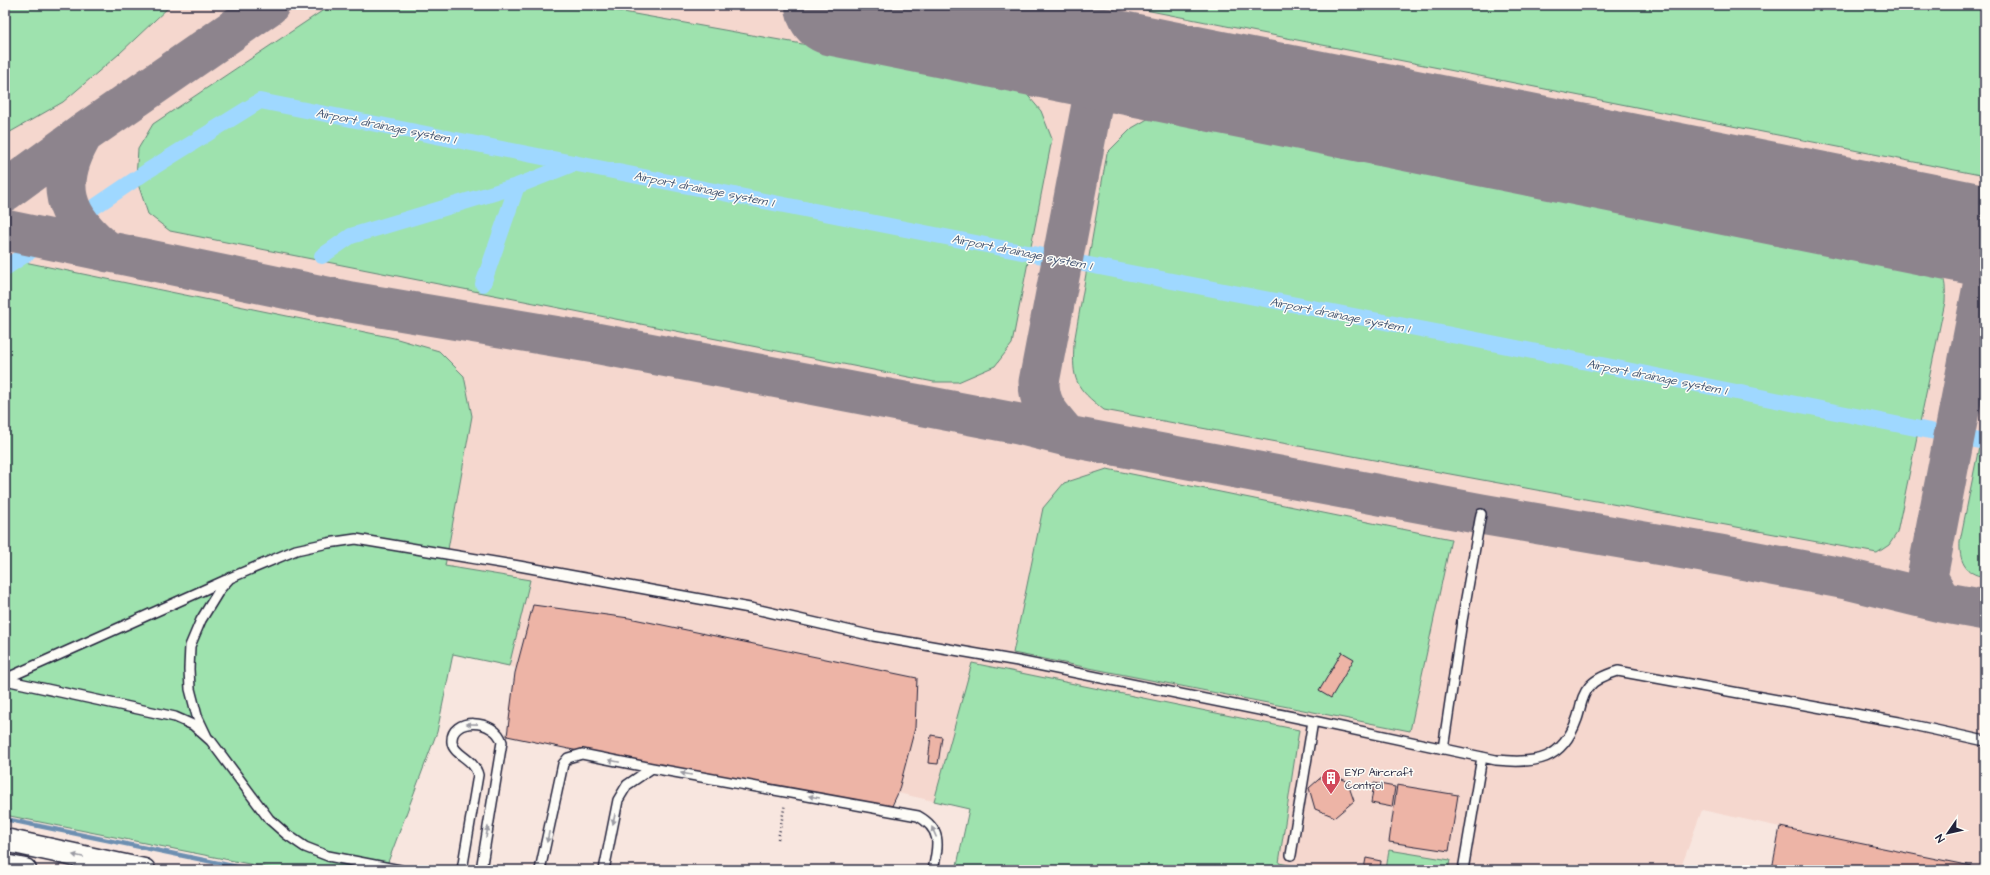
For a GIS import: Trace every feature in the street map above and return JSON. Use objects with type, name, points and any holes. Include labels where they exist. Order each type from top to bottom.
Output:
[{"type":"main road","points":[[5,840],[144,870]]},
{"type":"main road","points":[[5,866],[25,870]]},
{"type":"lane","points":[[1443,749],[1462,621],[1481,514]]},
{"type":"lane","points":[[5,680],[230,578],[296,550],[328,543],[356,540],[380,542],[755,609],[873,636],[1018,661],[1482,757],[1521,762],[1541,759],[1555,752],[1568,739],[1577,719],[1583,698],[1589,687],[1606,675],[1618,672],[1899,722],[1985,741]]},
{"type":"lane","points":[[206,737],[197,716],[190,689],[190,646],[201,620],[220,589],[230,578]]},
{"type":"lane","points":[[5,680],[175,717],[193,725],[206,737],[231,767],[269,819],[286,834],[305,847],[328,856],[400,870]]},
{"type":"lane","points":[[1291,855],[1313,721]]},
{"type":"lane","points":[[462,870],[478,775],[473,764],[455,748],[452,740],[455,732],[460,727],[472,723],[491,727],[497,731],[502,742],[481,870]]},
{"type":"lane","points":[[540,870],[563,764],[568,758],[582,754],[918,816],[926,821],[936,834],[938,847],[933,870]]},
{"type":"lane","points":[[1463,870],[1482,757]]},
{"type":"lane","points":[[604,870],[618,800],[627,785],[652,768]]},
{"type":"path","points":[[778,839],[787,792]]},
{"type":"shaded area","points":[[5,5],[1985,5],[1985,870],[1772,869],[1780,827],[1702,810],[1680,870],[956,870],[969,809],[898,793],[891,808],[664,769],[507,736],[509,710],[516,668],[453,654],[437,732],[388,858],[385,870],[279,870],[5,815]]},
{"type":"green space","points":[[5,5],[171,5],[119,54],[63,102],[5,135]]},
{"type":"green space","points":[[331,5],[584,5],[987,77],[1019,85],[1041,111],[1052,139],[1012,344],[995,366],[958,382],[934,382],[170,231],[148,214],[136,178],[138,149],[153,124]]},
{"type":"green space","points":[[1120,5],[1985,5],[1985,176]]},
{"type":"green space","points":[[1179,111],[1663,211],[1928,259],[1941,273],[1945,283],[1945,302],[1897,533],[1889,545],[1877,553],[1104,410],[1081,389],[1077,382],[1074,366],[1074,343],[1107,153],[1132,128],[1151,117]]},
{"type":"green space","points":[[5,258],[394,338],[439,351],[464,376],[472,416],[445,566],[530,580],[509,666],[453,654],[437,732],[385,870],[279,870],[5,815]]},
{"type":"green space","points":[[1985,417],[1985,577],[1972,573],[1964,565],[1960,541]]},
{"type":"green space","points":[[1107,469],[1451,539],[1410,731],[1013,653],[1043,508],[1064,483]]},
{"type":"green space","points":[[972,663],[1299,730],[1279,863],[1294,866],[1293,870],[956,870],[969,809],[934,801]]},
{"type":"green space","points":[[1389,850],[1450,860],[1448,870],[1386,870]]},
{"type":"building","points":[[533,605],[629,618],[917,678],[915,728],[898,793],[891,808],[664,769],[507,736],[515,673]]},
{"type":"building","points":[[1342,652],[1354,659],[1331,698],[1319,691]]},
{"type":"building","points":[[931,735],[942,737],[938,764],[928,763]]},
{"type":"building","name":"EYP Aircraft Control","points":[[1326,773],[1347,781],[1354,801],[1335,817],[1315,809],[1309,788]]},
{"type":"building","points":[[1374,783],[1395,787],[1392,807],[1371,803]]},
{"type":"building","points":[[1397,785],[1458,795],[1449,851],[1389,842]]},
{"type":"building","points":[[1780,827],[1972,866],[1972,870],[1772,869]]},
{"type":"building","points":[[1366,858],[1381,861],[1380,870],[1364,869]]},
{"type":"waterway","name":"Airport drainage system I","points":[[87,212],[149,170],[260,101],[996,247],[1467,338],[1985,442]]},
{"type":"waterway","points":[[483,284],[517,186],[575,163]]},
{"type":"waterway","points":[[322,256],[351,236],[517,186]]},
{"type":"waterway","points":[[53,235],[64,227]]},
{"type":"waterway","points":[[5,268],[38,246]]},
{"type":"waterway","points":[[5,819],[252,870]]},
{"type":"taxiway","points":[[5,191],[83,134],[269,5]]},
{"type":"taxiway","points":[[1061,49],[1075,60],[1083,71],[1089,83],[1093,99]]},
{"type":"taxiway","points":[[1067,436],[1047,412],[1041,399],[1039,382],[1093,99],[1107,81],[1126,70],[1141,65]]},
{"type":"taxiway","points":[[83,134],[68,169],[66,184],[67,199],[72,212],[81,226],[108,252]]},
{"type":"taxiway","points":[[1948,228],[1968,240],[1977,251],[1985,273]]},
{"type":"taxiway","points":[[5,230],[351,302],[595,343],[1019,424],[1067,436],[1481,514],[1720,555],[1847,579],[1941,602],[1985,610]]},
{"type":"taxiway","points":[[1941,602],[1927,577],[1985,276]]},
{"type":"runway","points":[[836,5],[1985,236]]},
{"type":"place","name":"EYP Aircraft Control","points":[[1331,795]]}]
